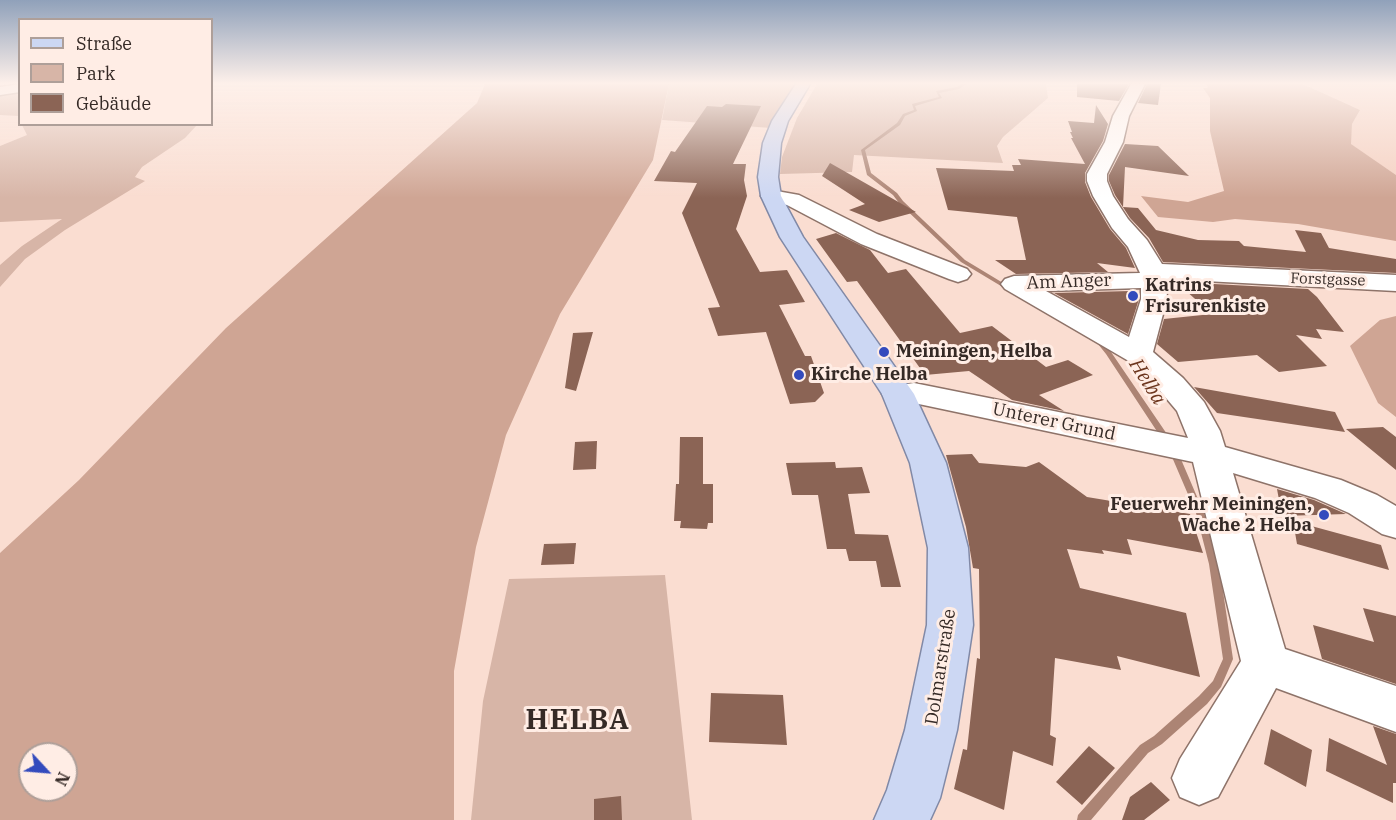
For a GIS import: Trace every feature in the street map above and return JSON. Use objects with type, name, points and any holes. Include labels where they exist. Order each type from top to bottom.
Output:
[{"type":"main road","name":"Dolmarstraße","points":[[780,122],[772,143],[768,177],[771,196],[792,237],[898,394],[928,464],[948,548],[950,625],[931,730],[912,798],[902,820]]},
{"type":"street","points":[[1119,122],[1112,148],[1097,174],[1097,181],[1103,196],[1120,223],[1139,246],[1153,276],[1154,299],[1138,354]]},
{"type":"street","points":[[771,196],[792,199],[869,239],[958,274]]},
{"type":"street","name":"Forstgasse","points":[[1153,276],[1396,283]]},
{"type":"street","name":"Am Anger","points":[[1153,276],[1014,284],[1138,354],[1172,385],[1192,409],[1203,431],[1198,452],[1265,663]]},
{"type":"street","name":"Unterer Grund","points":[[898,394],[914,393],[1198,452]]},
{"type":"street","points":[[1198,452],[1328,489],[1363,504],[1396,524]]},
{"type":"street","points":[[1199,778],[1265,663],[1396,709]]},
{"type":"shaded area","points":[[456,122],[661,122],[653,160],[560,314],[506,435],[476,547],[454,671],[454,820],[0,820],[0,553],[79,480],[226,328]]},
{"type":"shaded area","points":[[1210,122],[1353,122],[1351,144],[1396,175],[1396,241],[1298,224],[1235,219],[1213,222],[1158,217],[1141,196],[1188,202],[1224,191]]},
{"type":"shaded area","points":[[1396,122],[1396,175],[1350,144],[1352,124]]},
{"type":"shaded area","points":[[1396,316],[1396,417],[1378,403],[1350,346],[1380,320]]},
{"type":"green space","points":[[693,122],[774,122],[771,128]]},
{"type":"green space","points":[[795,122],[1020,122],[1003,137],[997,146],[1003,163],[854,155],[852,172],[780,174],[782,157]]},
{"type":"green space","points":[[22,126],[196,126],[185,138],[142,167],[135,177],[145,181],[65,230],[25,259],[0,287],[0,265],[22,246],[62,219],[0,222],[0,146],[27,135]]},
{"type":"green space","points":[[665,575],[692,820],[471,820],[483,701],[509,579]]},
{"type":"building","points":[[696,122],[753,122],[733,164],[746,164],[744,180],[747,196],[736,229],[760,272],[787,270],[805,302],[779,305],[805,356],[811,356],[824,393],[815,402],[790,404],[766,332],[718,336],[708,308],[720,307],[682,213],[697,183],[654,181],[671,151],[675,152]]},
{"type":"building","points":[[1068,122],[1108,124],[1103,141],[1085,173],[1085,182],[1091,197],[1110,229],[1126,248],[1135,268],[1097,263],[1108,272],[1016,274],[995,260],[1026,260],[1017,217],[948,210],[936,168],[1014,171],[1012,165],[1021,165],[1018,159],[1085,164],[1071,138],[1073,138]]},
{"type":"building","points":[[1125,144],[1158,146],[1189,176],[1125,167],[1123,207],[1138,208],[1156,230],[1198,240],[1239,241],[1244,246],[1306,252],[1295,230],[1321,233],[1329,248],[1396,259],[1396,273],[1163,262],[1149,238],[1130,218],[1115,195],[1109,181],[1109,175]]},
{"type":"building","points":[[830,163],[916,212],[879,222],[849,210],[865,204],[822,176]]},
{"type":"building","points":[[836,233],[870,250],[888,273],[906,269],[960,333],[992,326],[1046,367],[1068,360],[1093,375],[1039,395],[1064,411],[1012,400],[969,371],[925,375],[857,281],[847,282],[816,239]]},
{"type":"building","points":[[1176,282],[1308,289],[1344,332],[1316,329],[1322,339],[1296,335],[1327,366],[1279,372],[1257,355],[1178,362],[1157,344],[1164,319],[1212,314]]},
{"type":"building","points":[[1130,291],[1139,299],[1128,334],[1054,293]]},
{"type":"building","points":[[593,332],[576,391],[565,388],[573,333]]},
{"type":"building","points":[[1194,387],[1335,412],[1345,432],[1217,413]]},
{"type":"building","points":[[1383,427],[1396,437],[1396,470],[1346,429]]},
{"type":"building","points":[[680,437],[703,437],[703,484],[713,484],[713,523],[708,523],[707,529],[680,528],[681,521],[674,521],[676,484],[679,484]]},
{"type":"building","points":[[597,441],[596,469],[573,470],[575,442]]},
{"type":"building","points":[[972,454],[979,463],[1026,467],[1039,462],[1087,497],[1190,514],[1203,553],[1127,539],[1132,555],[1102,550],[1104,554],[1067,549],[1080,588],[1186,613],[1200,677],[1117,656],[1121,670],[1055,658],[1050,735],[1056,738],[1053,766],[1013,751],[1004,810],[954,789],[963,749],[967,750],[977,658],[980,659],[979,569],[973,568],[966,527],[946,455]]},
{"type":"building","points":[[835,462],[836,468],[862,467],[870,493],[848,494],[855,534],[888,535],[901,587],[881,587],[876,561],[849,561],[846,549],[827,549],[818,495],[792,495],[786,463]]},
{"type":"building","points":[[1277,489],[1314,500],[1346,514],[1282,516]]},
{"type":"building","points":[[1293,521],[1381,545],[1389,570],[1297,544]]},
{"type":"building","points":[[576,543],[574,564],[541,565],[544,544]]},
{"type":"building","points":[[1363,608],[1396,616],[1396,684],[1322,659],[1313,625],[1374,642]]},
{"type":"building","points":[[711,693],[783,695],[787,745],[709,742]]},
{"type":"building","points":[[1373,726],[1396,734],[1396,783],[1393,783],[1393,803],[1326,771],[1329,738],[1387,765]]},
{"type":"building","points":[[1271,729],[1312,750],[1306,787],[1264,764]]},
{"type":"building","points":[[1089,746],[1115,768],[1082,805],[1056,782]]},
{"type":"building","points":[[1151,782],[1170,800],[1144,820],[1122,820],[1130,797]]},
{"type":"building","points":[[621,796],[622,820],[594,820],[594,799]]},
{"type":"waterway","name":"Helba","points":[[900,122],[863,150],[869,174],[895,194],[963,261],[1011,290]]},
{"type":"waterway","name":"Helba","points":[[1097,339],[1109,353],[1167,440]]},
{"type":"waterway","name":"Helba","points":[[1083,820],[1144,749],[1158,740],[1203,700],[1217,684],[1228,659],[1214,564],[1200,513],[1173,450]]},
{"type":"place","name":"Katrins Frisurenkiste","points":[[1133,296]]},
{"type":"place","name":"Meiningen, Helba","points":[[884,352]]},
{"type":"place","name":"Kirche Helba","points":[[799,375]]},
{"type":"place","name":"Feuerwehr Meiningen, Wache 2 Helba","points":[[1324,515]]},
{"type":"district","name":"HELBA","points":[[578,721]]}]
